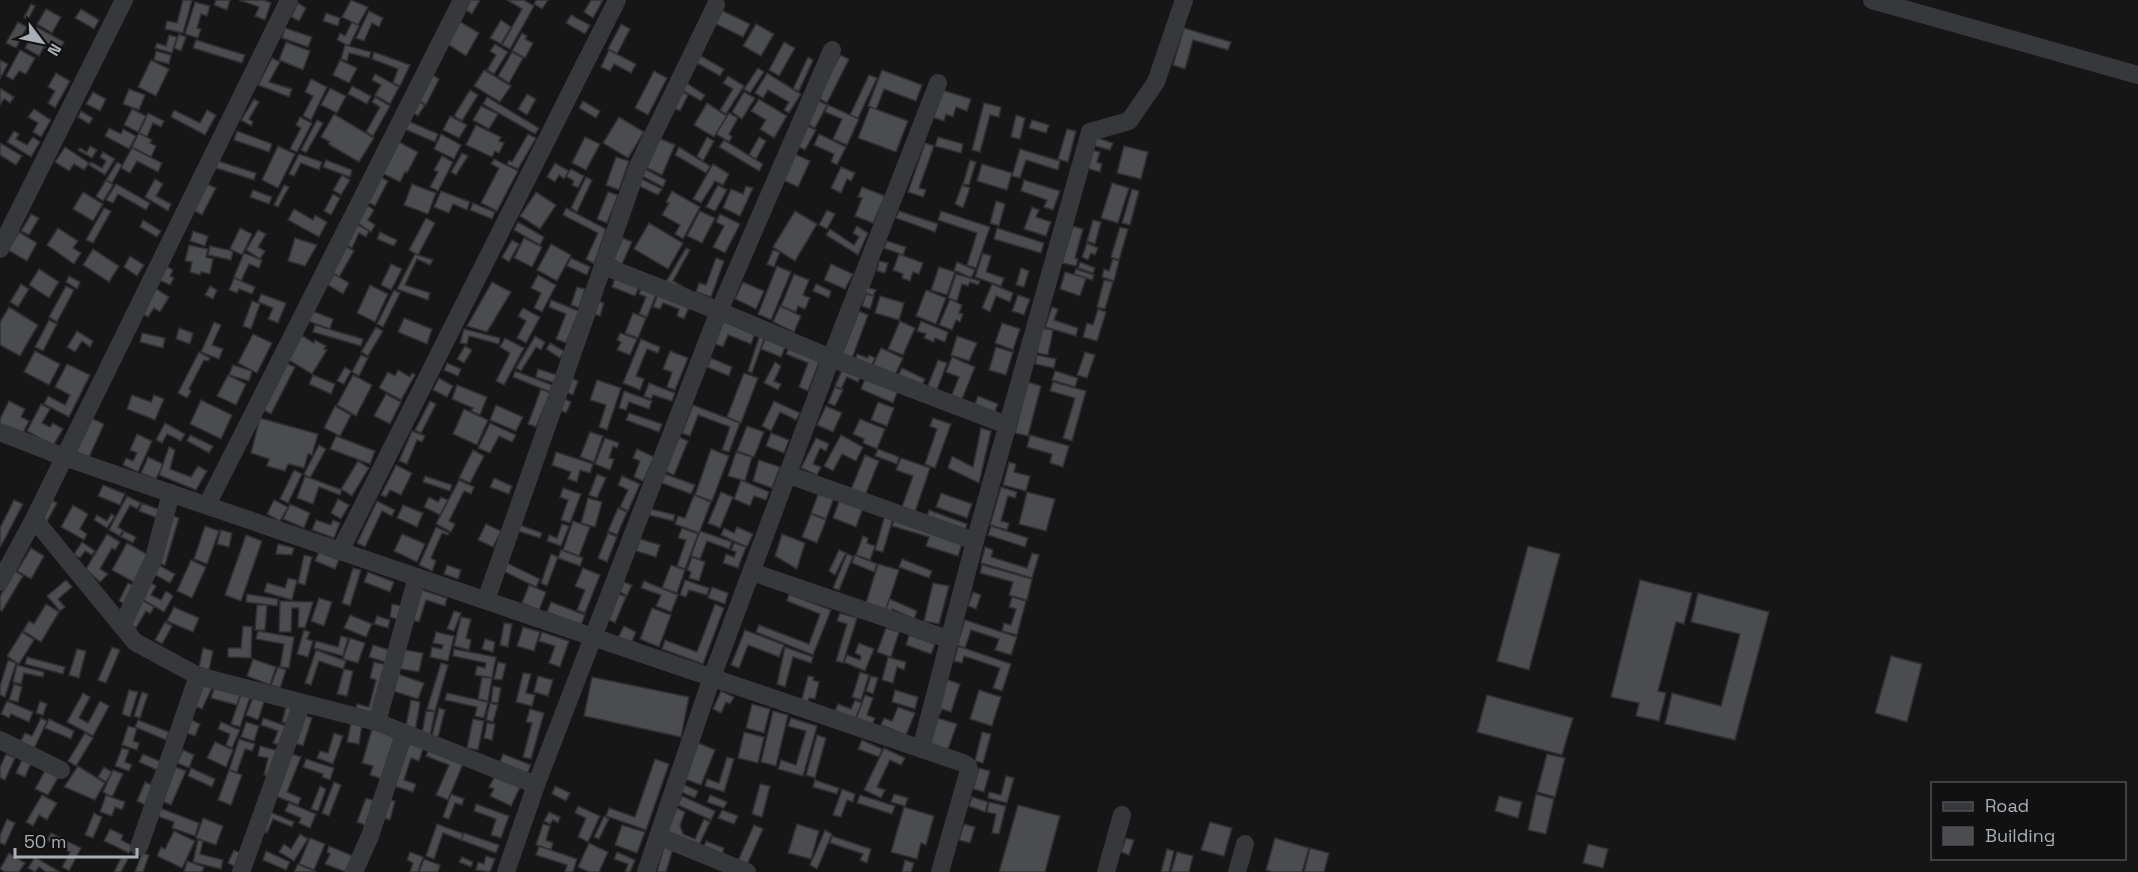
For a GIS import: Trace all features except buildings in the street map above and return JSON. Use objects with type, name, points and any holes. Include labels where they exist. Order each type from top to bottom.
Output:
[{"type":"street","points":[[0,249],[124,0]]},
{"type":"street","points":[[0,582],[34,519],[289,0]]},
{"type":"street","points":[[207,505],[462,0]]},
{"type":"street","points":[[340,551],[617,0]]},
{"type":"street","points":[[921,749],[975,541],[1090,132],[1129,121],[1156,82],[1184,0]]},
{"type":"street","points":[[1872,0],[2138,75]]},
{"type":"street","points":[[486,600],[638,166],[716,5]]},
{"type":"street","points":[[506,872],[536,785],[719,310],[832,50]]},
{"type":"street","points":[[646,872],[712,678],[831,358],[938,83]]},
{"type":"street","points":[[604,266],[719,310],[831,358],[1007,425]]},
{"type":"street","points":[[0,432],[64,457],[963,763],[968,766],[969,770],[940,872]]},
{"type":"street","points":[[789,475],[975,541]]},
{"type":"street","points":[[122,626],[154,558],[171,493]]},
{"type":"street","points":[[34,519],[135,642],[198,676],[377,722],[536,785]]},
{"type":"street","points":[[752,572],[951,640]]},
{"type":"street","points":[[377,722],[417,577]]},
{"type":"street","points":[[139,847],[198,676]]},
{"type":"street","points":[[240,872],[302,704]]},
{"type":"street","points":[[354,872],[370,836],[404,734]]},
{"type":"street","points":[[0,740],[61,770]]},
{"type":"street","points":[[1106,872],[1122,814]]},
{"type":"street","points":[[658,836],[747,872]]},
{"type":"street","points":[[1238,872],[1245,844]]}]
